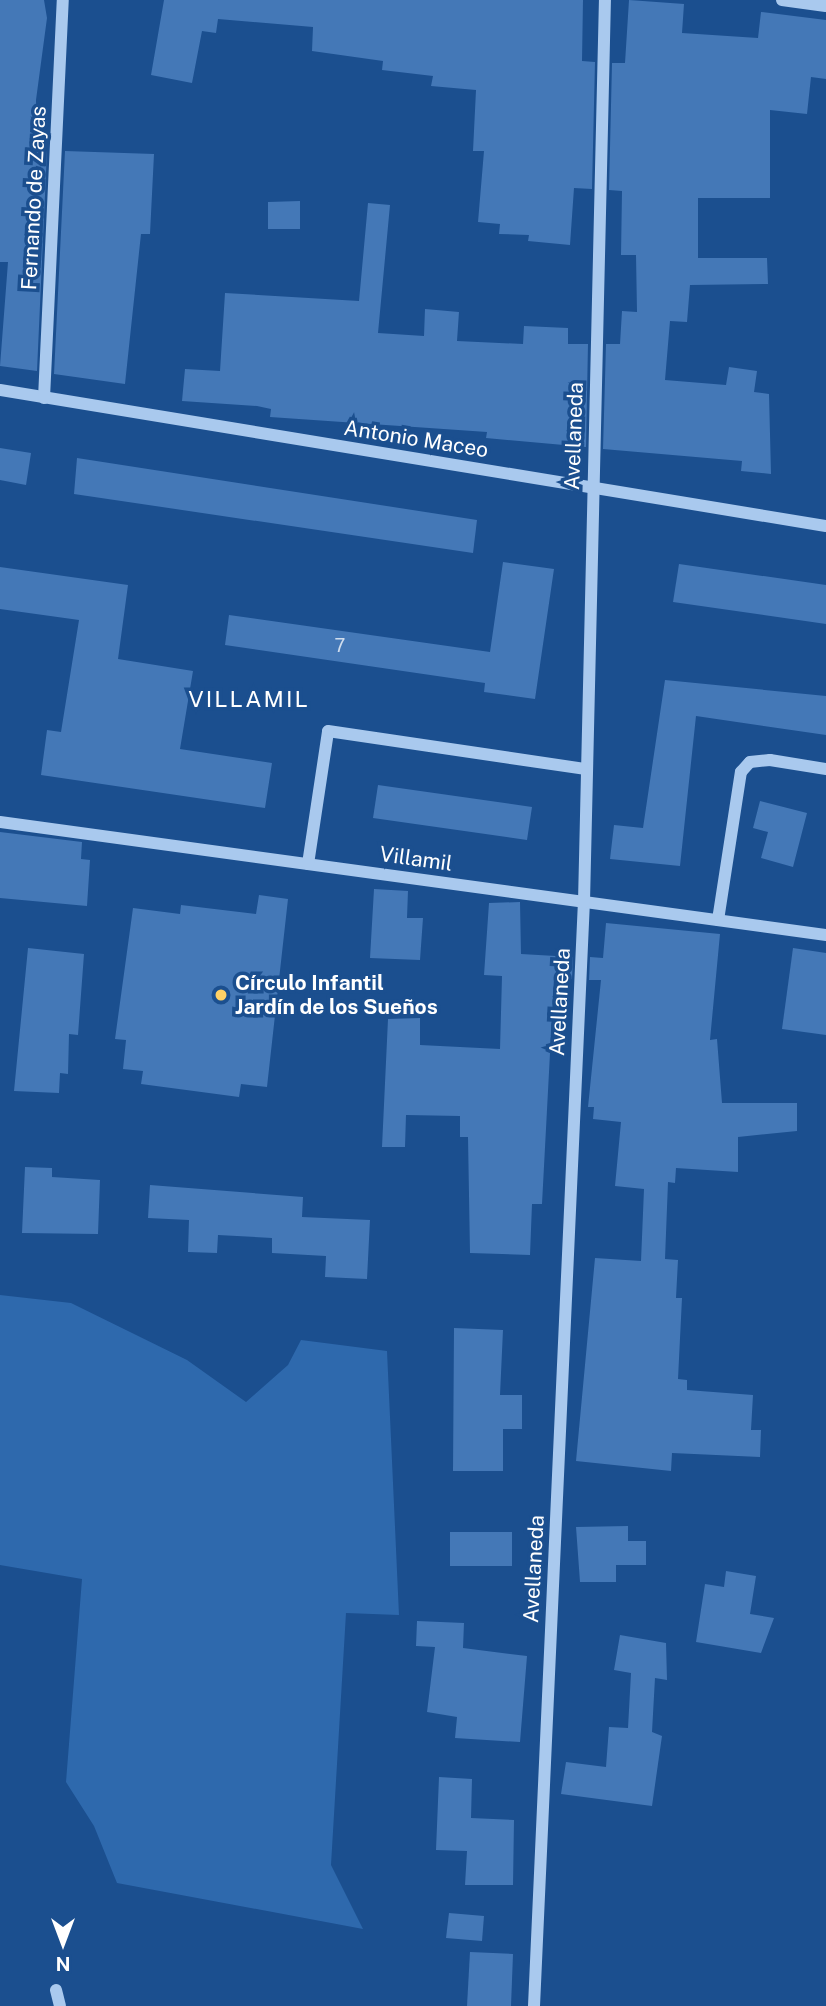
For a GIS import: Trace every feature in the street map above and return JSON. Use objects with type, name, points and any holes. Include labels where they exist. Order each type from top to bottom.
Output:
[{"type":"street","name":"Fernando de Zayas","points":[[44,398],[63,0]]},
{"type":"street","name":"Avellaneda","points":[[534,2006],[584,902],[591,487],[605,0]]},
{"type":"street","points":[[782,0],[826,6]]},
{"type":"street","name":"Antonio Maceo","points":[[0,390],[826,526]]},
{"type":"street","points":[[308,864],[328,731],[586,769]]},
{"type":"street","points":[[718,920],[741,772],[750,762],[770,760],[826,769]]},
{"type":"street","name":"Villamil","points":[[0,822],[826,934]]},
{"type":"street","points":[[56,1990],[60,2006]]},
{"type":"shaded area","points":[[0,1295],[71,1303],[187,1360],[246,1402],[288,1365],[301,1340],[387,1351],[399,1615],[346,1613],[331,1865],[363,1929],[117,1883],[94,1826],[66,1782],[82,1579],[0,1565]]},
{"type":"building","points":[[0,0],[44,0],[47,18],[36,100],[37,150],[47,151],[37,371],[0,366],[8,262],[0,262]]},
{"type":"building","points":[[164,0],[583,0],[582,61],[595,62],[592,189],[574,188],[570,245],[528,241],[529,235],[499,234],[500,224],[478,222],[484,151],[473,151],[476,90],[431,86],[433,76],[382,70],[383,61],[312,51],[313,27],[218,19],[216,33],[202,31],[192,83],[151,75]]},
{"type":"building","points":[[629,0],[684,4],[682,33],[758,38],[761,12],[826,20],[826,79],[811,77],[807,114],[770,110],[770,198],[698,198],[698,258],[767,258],[768,284],[690,285],[687,322],[670,321],[665,380],[726,385],[729,367],[757,371],[754,392],[769,394],[771,474],[741,471],[742,461],[603,449],[606,344],[620,344],[622,311],[637,312],[636,255],[621,255],[622,191],[609,190],[612,63],[625,63]]},
{"type":"building","points":[[65,151],[154,154],[150,234],[141,234],[125,384],[54,374]]},
{"type":"building","points":[[300,201],[300,229],[268,229],[268,202]]},
{"type":"building","points":[[368,203],[390,205],[378,333],[424,336],[425,309],[459,312],[457,341],[523,344],[524,326],[568,328],[568,344],[588,344],[586,447],[486,438],[487,432],[270,417],[271,409],[257,406],[182,401],[185,369],[220,371],[225,293],[359,301]]},
{"type":"building","points":[[0,448],[31,453],[26,485],[0,480]]},
{"type":"building","points":[[77,458],[477,520],[473,553],[74,494]]},
{"type":"building","points":[[503,562],[554,569],[535,699],[484,692],[485,683],[225,645],[229,615],[490,652]]},
{"type":"building","points":[[679,564],[826,585],[826,624],[673,602]]},
{"type":"building","points":[[0,567],[128,585],[118,659],[193,671],[180,749],[272,763],[265,808],[41,775],[47,730],[61,732],[79,620],[0,609]]},
{"type":"building","points":[[665,680],[826,696],[826,735],[696,716],[680,866],[610,859],[614,825],[643,828]]},
{"type":"building","points":[[378,785],[532,807],[527,840],[373,818]]},
{"type":"building","points":[[760,801],[807,813],[793,867],[761,858],[768,832],[753,828]]},
{"type":"building","points":[[0,832],[82,842],[81,859],[90,860],[87,906],[0,898]]},
{"type":"building","points":[[374,889],[408,891],[407,918],[423,918],[420,960],[370,958]]},
{"type":"building","points":[[259,895],[288,899],[267,1087],[241,1084],[239,1097],[141,1084],[143,1071],[123,1069],[126,1040],[115,1039],[133,908],[180,914],[181,905],[256,914]]},
{"type":"building","points":[[520,902],[521,954],[573,957],[572,979],[554,978],[542,1204],[532,1204],[530,1255],[470,1253],[468,1137],[460,1137],[460,1116],[406,1115],[405,1147],[382,1147],[388,1019],[420,1018],[420,1045],[500,1049],[502,976],[484,975],[489,903]]},
{"type":"building","points":[[606,923],[720,934],[710,1040],[717,1039],[722,1103],[797,1103],[797,1131],[738,1137],[738,1172],[676,1168],[675,1183],[668,1182],[665,1259],[678,1260],[676,1298],[682,1298],[678,1379],[687,1380],[687,1390],[753,1395],[751,1430],[761,1430],[760,1457],[672,1453],[671,1471],[576,1461],[595,1258],[641,1261],[644,1189],[615,1186],[621,1122],[593,1119],[594,1107],[588,1107],[601,980],[589,980],[590,957],[603,958]]},
{"type":"building","points":[[28,948],[84,954],[78,1035],[69,1034],[68,1074],[60,1073],[59,1093],[14,1091]]},
{"type":"building","points":[[793,948],[826,953],[826,1035],[782,1029]]},
{"type":"building","points":[[25,1167],[52,1168],[52,1177],[100,1180],[98,1234],[22,1233]]},
{"type":"building","points":[[150,1185],[303,1197],[302,1217],[370,1220],[367,1279],[325,1277],[326,1256],[272,1253],[272,1238],[218,1235],[217,1253],[188,1252],[189,1220],[148,1218]]},
{"type":"building","points":[[454,1328],[503,1330],[500,1395],[522,1395],[522,1429],[503,1429],[503,1471],[453,1471]]},
{"type":"building","points":[[628,1526],[628,1541],[646,1541],[646,1565],[616,1565],[616,1582],[580,1582],[576,1527]]},
{"type":"building","points":[[450,1532],[512,1532],[512,1566],[450,1566]]},
{"type":"building","points":[[726,1571],[756,1576],[750,1614],[774,1618],[761,1653],[696,1642],[705,1584],[724,1587]]},
{"type":"building","points":[[417,1621],[464,1623],[463,1648],[527,1656],[520,1742],[455,1738],[457,1717],[427,1712],[435,1647],[416,1646]]},
{"type":"building","points":[[620,1635],[666,1643],[667,1680],[655,1678],[652,1732],[662,1736],[652,1806],[561,1794],[566,1762],[606,1767],[609,1727],[628,1728],[631,1673],[614,1670]]},
{"type":"building","points":[[439,1777],[472,1779],[471,1818],[514,1820],[513,1885],[465,1885],[467,1851],[436,1850]]},
{"type":"building","points":[[449,1913],[484,1916],[482,1941],[446,1938]]},
{"type":"building","points":[[470,1952],[513,1954],[511,2006],[467,2006]]},
{"type":"place","name":"Círculo Infantil Jardín de los Sueños","points":[[221,995]]},
{"type":"district","name":"VILLAMIL","points":[[249,699]]}]
